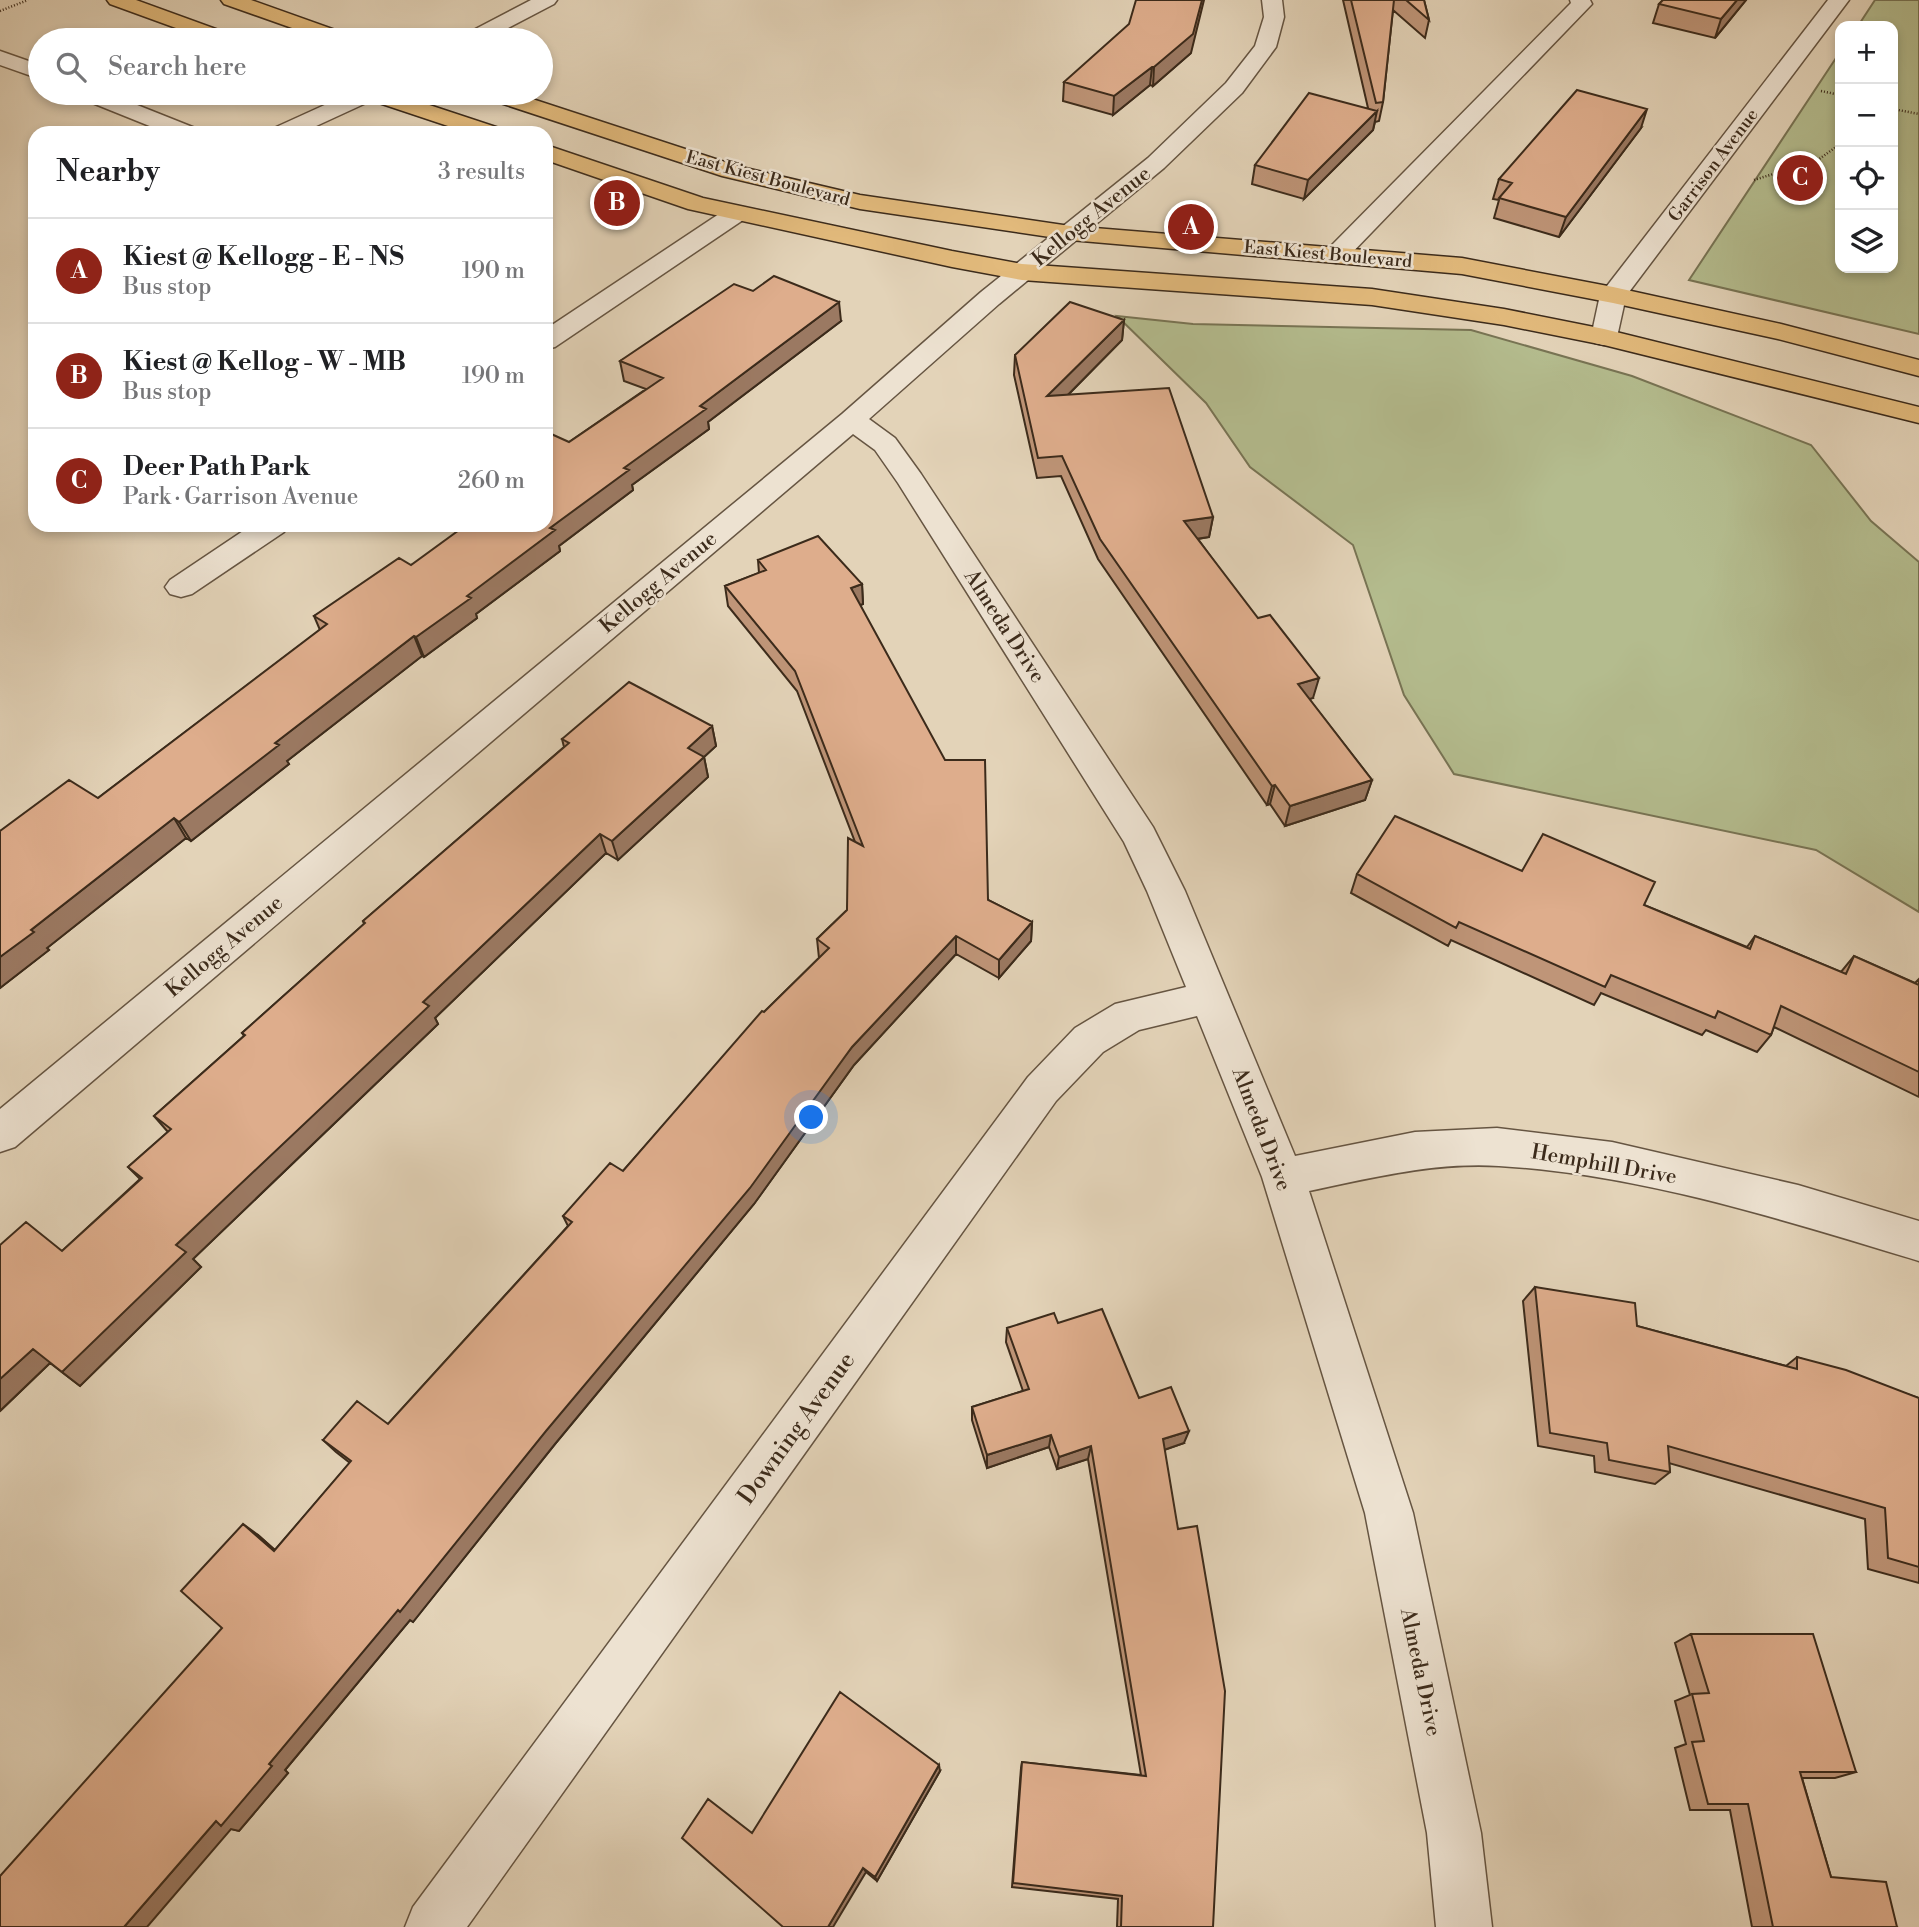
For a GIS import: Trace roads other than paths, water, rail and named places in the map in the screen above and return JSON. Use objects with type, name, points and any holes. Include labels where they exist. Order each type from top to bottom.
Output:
[{"type":"main road","points":[[117,0],[195,28]]},
{"type":"main road","points":[[232,0],[311,28]]},
{"type":"main road","points":[[407,105],[470,126]]},
{"type":"main road","name":"East Kiest Boulevard","points":[[528,105],[730,171],[860,202],[1070,233],[1462,266],[1614,295],[1781,332],[1919,369]]},
{"type":"main road","name":"East Kiest Boulevard","points":[[553,154],[697,204],[1022,272],[1372,297],[1504,317],[1604,337],[1919,415]]},
{"type":"street","points":[[492,28],[547,0]]},
{"type":"street","name":"Kellogg Avenue","points":[[0,1134],[852,420],[1022,272],[1156,163],[1234,88],[1265,47],[1274,17],[1272,0]]},
{"type":"street","points":[[1336,255],[1582,4],[1580,0]]},
{"type":"street","name":"Garrison Avenue","points":[[1604,337],[1614,295],[1839,0]]},
{"type":"street","points":[[0,57],[28,69]]},
{"type":"street","points":[[0,81],[28,73]]},
{"type":"street","points":[[118,105],[170,126]]},
{"type":"street","points":[[298,126],[344,105]]},
{"type":"street","points":[[553,336],[737,213]]},
{"type":"street","name":"Almeda Drive","points":[[852,420],[885,444],[911,480],[1140,837],[1167,891],[1283,1177],[1388,1513],[1454,1833],[1464,1927]]},
{"type":"street","points":[[181,587],[262,532]]},
{"type":"street","name":"Downing Avenue","points":[[433,1927],[1042,1089],[1089,1040],[1129,1016],[1210,997]]},
{"type":"street","name":"Hemphill Drive","points":[[1283,1177],[1415,1151],[1497,1147],[1612,1161],[1798,1204],[1919,1241]]},
{"type":"place","name":"Deer Path Park","points":[[1800,178]]},
{"type":"place","name":"Kiest @ Kellog - W - MB","points":[[617,203]]},
{"type":"place","name":"Kiest @ Kellogg - E - NS","points":[[1191,227]]}]
